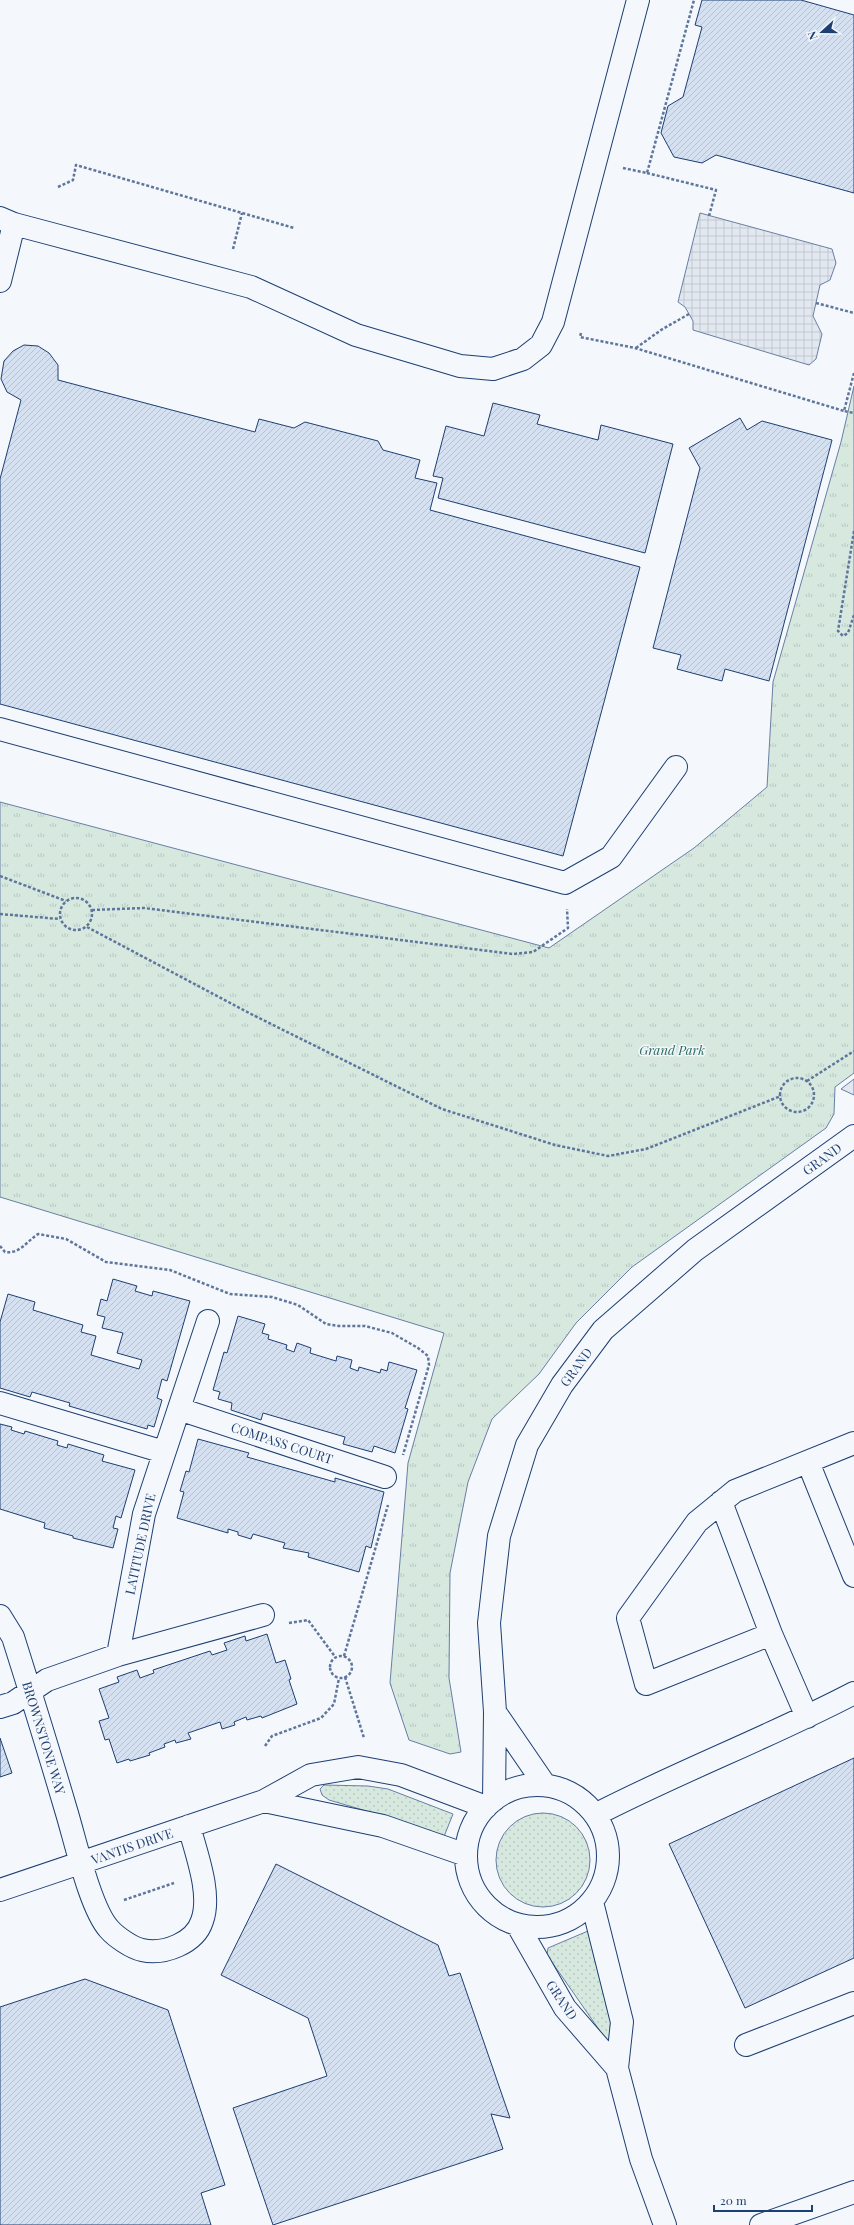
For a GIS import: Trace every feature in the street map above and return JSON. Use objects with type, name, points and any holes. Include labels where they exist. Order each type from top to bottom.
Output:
[{"type":"street","points":[[0,280],[7,221],[251,287],[356,335],[460,366],[493,369],[523,359],[540,345],[553,322],[638,0]]},
{"type":"street","points":[[0,729],[565,883],[611,857],[676,767]]},
{"type":"street","name":"GRAND","points":[[490,1803],[495,1712],[489,1623],[499,1536],[527,1445],[562,1385],[603,1330],[695,1250],[854,1136]]},
{"type":"street","name":"LATITUDE DRIVE","points":[[118,1655],[144,1514],[208,1321]]},
{"type":"street","points":[[0,1403],[164,1452]]},
{"type":"street","name":"COMPASS COURT","points":[[179,1409],[385,1477]]},
{"type":"street","points":[[771,1634],[646,1684],[628,1618],[697,1522],[735,1491],[854,1443]]},
{"type":"street","points":[[808,1462],[854,1576]]},
{"type":"street","points":[[721,1502],[771,1634],[807,1717]]},
{"type":"street","points":[[0,1708],[13,1703],[47,1680],[118,1655],[263,1615]]},
{"type":"street","name":"BROWNSTONE WAY","points":[[0,1616],[13,1637],[81,1863],[98,1908],[109,1929],[141,1950],[158,1951],[174,1947],[193,1937],[202,1921],[205,1902],[202,1877],[189,1826]]},
{"type":"street","points":[[595,1815],[636,1794],[807,1717],[854,1692]]},
{"type":"street","points":[[495,1712],[545,1785]]},
{"type":"street","name":"VANTIS DRIVE","points":[[0,1890],[264,1801],[312,1776],[358,1767],[401,1775],[490,1803]]},
{"type":"street","points":[[545,1785],[564,1790],[576,1797],[595,1815],[605,1836],[608,1859],[604,1882],[592,1902],[576,1915],[558,1924],[537,1928],[517,1924],[496,1914],[480,1898],[469,1878],[466,1855],[468,1837],[473,1826],[490,1803],[504,1792],[545,1785]]},
{"type":"street","points":[[264,1801],[383,1826],[466,1855]]},
{"type":"street","name":"GRAND","points":[[592,1902],[622,2022],[617,2068],[643,2164],[665,2225]]},
{"type":"street","name":"GRAND","points":[[517,1924],[565,2008],[617,2068]]},
{"type":"street","points":[[746,2045],[854,2003]]},
{"type":"street","points":[[761,2225],[854,2192]]},
{"type":"path","points":[[647,173],[694,0]]},
{"type":"path","points":[[58,187],[73,180],[76,165],[294,228]]},
{"type":"path","points":[[621,176],[623,168],[716,190],[709,216]]},
{"type":"path","points":[[233,249],[242,213]]},
{"type":"path","points":[[816,303],[854,313]]},
{"type":"path","points":[[635,348],[661,330],[689,314]]},
{"type":"path","points":[[582,329],[580,337],[635,348],[854,413]]},
{"type":"path","points":[[844,411],[854,373]]},
{"type":"path","points":[[854,531],[838,631],[843,636],[848,633],[854,615]]},
{"type":"path","points":[[0,876],[66,901]]},
{"type":"path","points":[[92,910],[144,908],[513,954],[533,952],[568,928],[565,883]]},
{"type":"path","points":[[0,914],[60,919],[69,928],[78,930],[87,926],[91,919],[92,910],[88,902],[79,898],[72,898],[61,906],[60,919]]},
{"type":"path","points":[[87,926],[251,1014],[442,1110],[555,1145],[608,1156],[646,1150],[781,1096]]},
{"type":"path","points":[[807,1081],[854,1051]]},
{"type":"path","points":[[796,1078],[807,1081],[812,1087],[814,1094],[808,1109],[802,1111],[789,1110],[782,1102],[780,1091],[786,1082],[796,1078]]},
{"type":"path","points":[[0,1246],[5,1252],[12,1253],[18,1251],[38,1234],[66,1239],[106,1262],[170,1270],[230,1294],[272,1297],[298,1305],[326,1324],[339,1326],[365,1326],[392,1333],[418,1348],[428,1356]]},
{"type":"path","points":[[344,1656],[360,1603]]},
{"type":"path","points":[[286,1623],[308,1620],[336,1658]]},
{"type":"path","points":[[344,1656],[349,1660],[352,1666],[350,1673],[345,1677],[339,1678],[333,1674],[330,1669],[332,1662],[336,1658],[344,1656]]},
{"type":"path","points":[[345,1677],[364,1738]]},
{"type":"path","points":[[265,1746],[272,1736],[321,1718],[334,1704],[339,1678]]},
{"type":"path","points":[[122,1901],[175,1882]]},
{"type":"green space","name":"Grand Park","points":[[854,386],[854,1073],[835,1087],[834,1114],[826,1128],[632,1267],[576,1323],[539,1374],[492,1419],[468,1482],[450,1573],[449,1678],[461,1752],[450,1754],[409,1740],[390,1683],[408,1463],[444,1333],[0,1197],[0,802],[549,948],[694,848],[767,787],[773,682],[841,442]]},
{"type":"green space","points":[[324,1785],[368,1786],[388,1789],[453,1814],[443,1839],[387,1817],[329,1800],[322,1795],[320,1789]]},
{"type":"green space","points":[[543,1813],[561,1816],[576,1827],[587,1842],[590,1860],[587,1878],[576,1893],[561,1904],[543,1907],[525,1904],[510,1893],[499,1878],[496,1860],[499,1842],[510,1827],[525,1816]]},
{"type":"green space","points":[[588,1931],[614,2035],[612,2040],[607,2041],[547,1955],[548,1948]]},
{"type":"shaded area","points":[[700,213],[832,249],[836,263],[830,280],[820,285],[813,316],[822,334],[816,359],[809,365],[693,330],[693,321],[685,307],[678,302]]},
{"type":"shaded area","points":[[854,1079],[854,1095],[841,1089]]},
{"type":"building","points":[[702,0],[801,0],[854,15],[854,193],[716,155],[702,163],[674,157],[661,133],[668,106],[683,97],[702,27],[695,25]]},
{"type":"building","points":[[24,345],[38,346],[49,353],[58,365],[58,380],[255,432],[259,419],[294,428],[305,422],[378,441],[383,450],[420,460],[415,478],[437,483],[430,510],[640,567],[563,856],[0,704],[0,479],[21,400],[7,392],[1,379],[4,361],[13,351]]},
{"type":"building","points":[[493,403],[540,415],[537,424],[598,440],[601,425],[673,444],[645,553],[438,498],[443,478],[433,476],[446,426],[484,436]]},
{"type":"building","points":[[740,418],[747,430],[762,421],[832,440],[769,681],[725,669],[722,681],[677,669],[681,655],[653,648],[700,468],[689,448]]},
{"type":"building","points":[[113,1279],[137,1286],[135,1291],[152,1296],[153,1291],[190,1301],[167,1381],[162,1379],[157,1398],[162,1400],[154,1427],[148,1425],[147,1429],[69,1406],[70,1403],[32,1392],[30,1397],[0,1388],[0,1322],[8,1294],[35,1302],[33,1310],[83,1325],[81,1332],[96,1336],[91,1355],[139,1369],[142,1360],[117,1353],[123,1333],[102,1328],[105,1317],[97,1315],[101,1299],[107,1301]]},
{"type":"building","points":[[238,1316],[265,1324],[262,1333],[269,1335],[268,1339],[287,1345],[286,1349],[294,1352],[297,1343],[311,1348],[310,1353],[336,1361],[337,1356],[352,1360],[350,1368],[358,1371],[359,1367],[380,1373],[381,1369],[387,1371],[389,1362],[417,1370],[405,1408],[408,1409],[395,1453],[374,1446],[372,1452],[343,1444],[345,1437],[263,1413],[261,1420],[231,1410],[232,1403],[218,1399],[220,1392],[213,1390],[224,1352],[227,1353]]},
{"type":"building","points":[[0,1424],[12,1427],[11,1430],[24,1434],[25,1431],[58,1441],[57,1445],[67,1448],[68,1444],[104,1455],[102,1461],[135,1470],[121,1518],[116,1516],[113,1528],[118,1529],[113,1548],[73,1538],[73,1536],[44,1528],[45,1523],[0,1509]]},
{"type":"building","points":[[198,1439],[249,1453],[247,1457],[335,1482],[335,1478],[384,1492],[371,1548],[366,1546],[359,1572],[308,1557],[309,1553],[283,1548],[285,1543],[253,1534],[251,1539],[238,1535],[238,1532],[228,1529],[228,1533],[177,1518],[184,1492],[180,1491],[186,1471],[189,1472]]},
{"type":"building","points":[[267,1634],[276,1663],[285,1660],[291,1679],[289,1680],[297,1704],[262,1718],[261,1716],[247,1720],[246,1717],[234,1722],[235,1725],[222,1729],[220,1722],[188,1733],[191,1739],[176,1743],[175,1740],[164,1744],[165,1747],[149,1753],[150,1755],[117,1763],[109,1739],[105,1740],[99,1721],[109,1718],[99,1689],[119,1682],[117,1677],[137,1670],[140,1678],[154,1673],[153,1670],[210,1651],[212,1655],[227,1650],[224,1643],[245,1636],[246,1641]]},
{"type":"building","points":[[0,1738],[12,1773],[0,1777]]},
{"type":"building","points":[[854,1758],[854,1958],[745,2008],[669,1844]]},
{"type":"building","points":[[276,1864],[438,1945],[449,1976],[460,1973],[510,2118],[491,2114],[503,2149],[273,2225],[233,2108],[327,2076],[308,2018],[221,1975]]},
{"type":"building","points":[[85,1979],[168,2010],[225,2185],[201,2193],[211,2225],[0,2225],[0,2007]]}]
